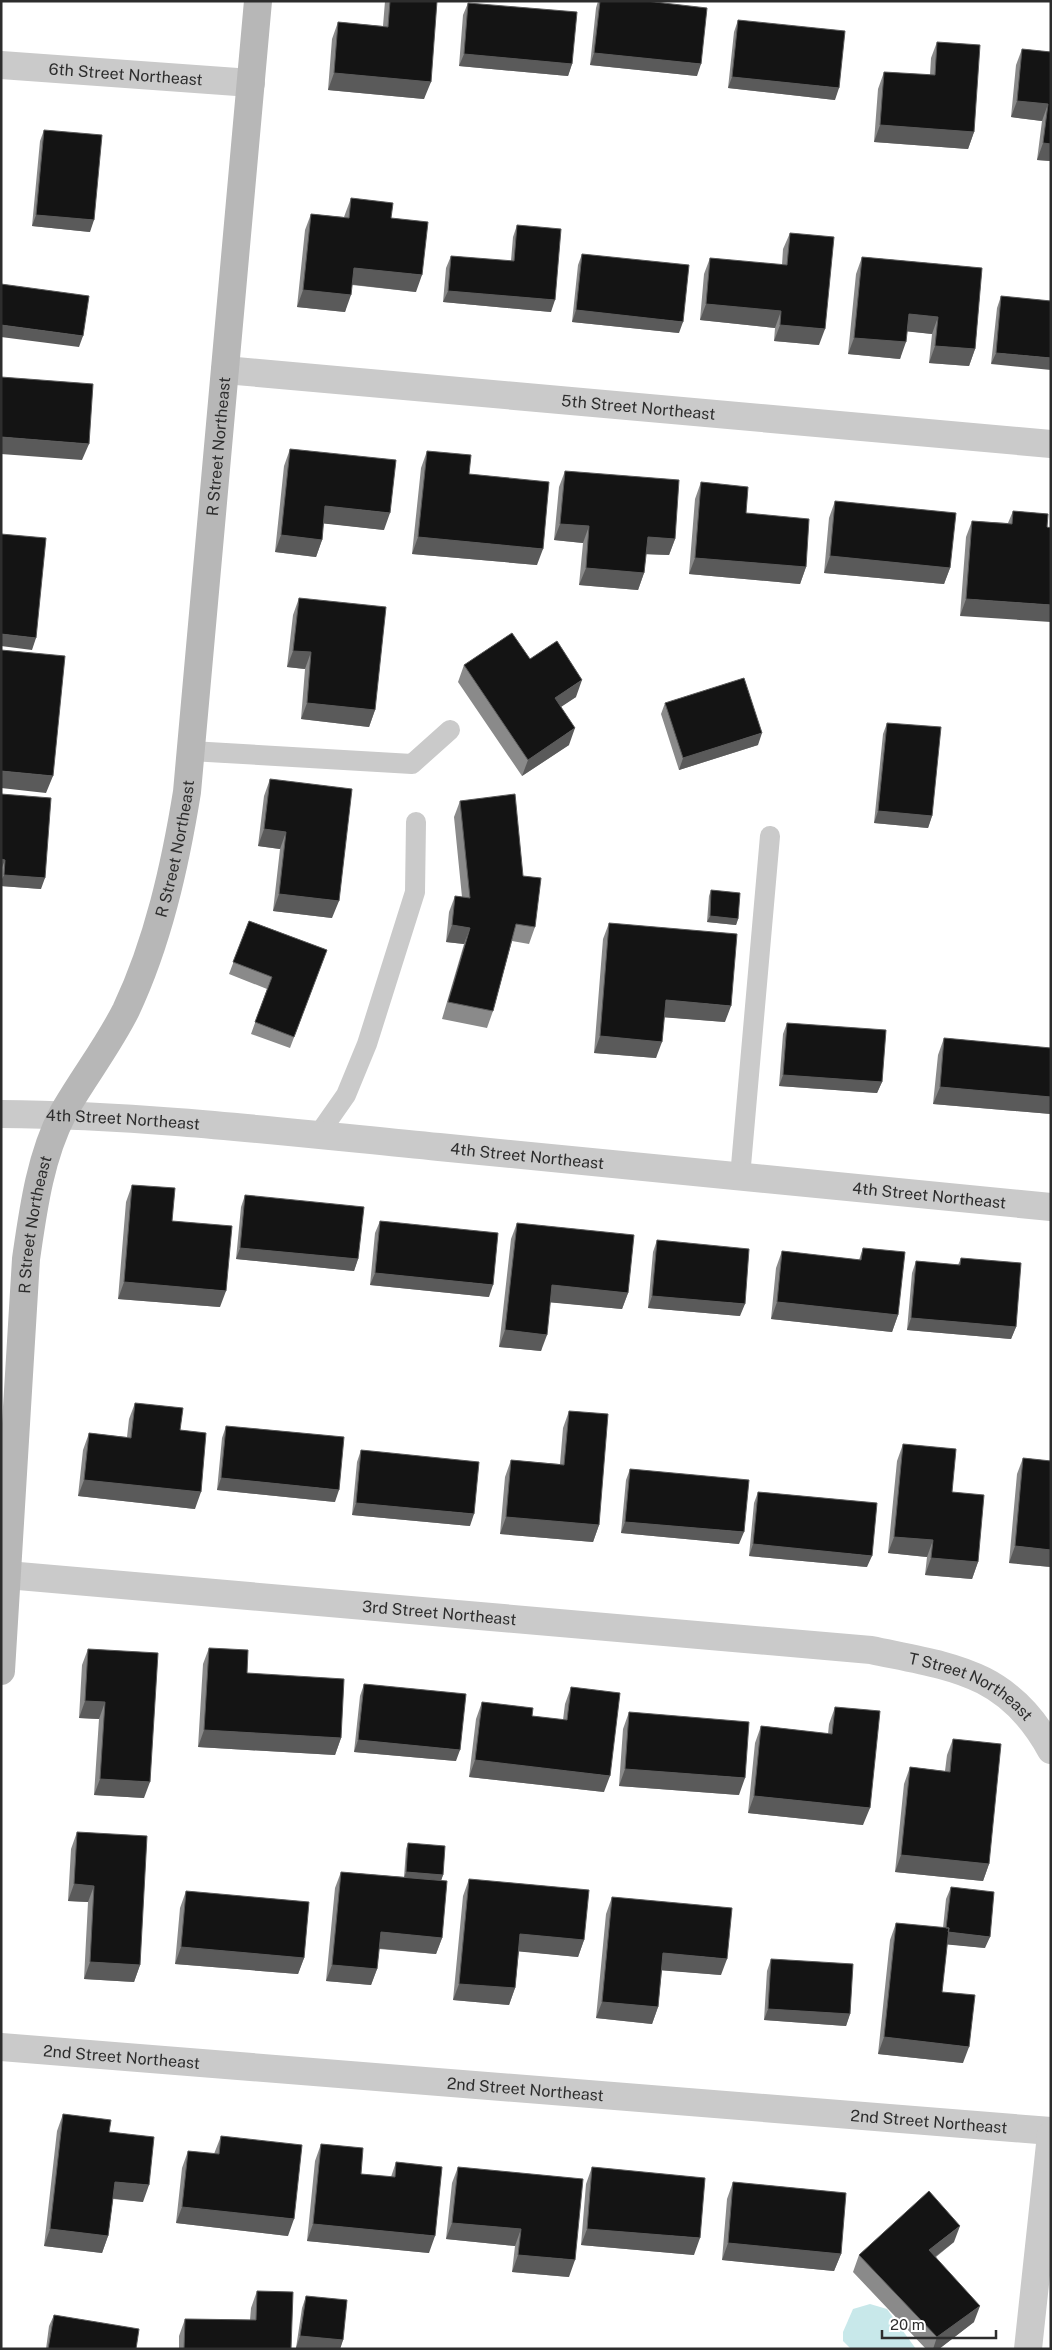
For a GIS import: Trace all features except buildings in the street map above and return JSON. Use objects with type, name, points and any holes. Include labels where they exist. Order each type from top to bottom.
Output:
[{"type":"street","name":"R Street Northeast","points":[[1,1671],[26,1259],[33,1212],[48,1152],[63,1114],[102,1055],[122,1016],[150,948],[165,900],[178,847],[191,751],[258,1]]},
{"type":"street","name":"6th Street Northeast","points":[[1,65],[251,83]]},
{"type":"street","name":"5th Street Northeast","points":[[225,370],[1051,444]]},
{"type":"street","name":"4th Street Northeast","points":[[1,1114],[63,1114],[318,1135],[1051,1207]]},
{"type":"street","name":"3rd Street Northeast","points":[[7,1575],[872,1650]]},
{"type":"street","name":"T Street Northeast","points":[[872,1650],[948,1667],[994,1685],[1020,1705],[1040,1729],[1051,1750]]},
{"type":"street","name":"2nd Street Northeast","points":[[1,2047],[1051,2131]]},
{"type":"street","points":[[1028,2349],[1051,2135]]},
{"type":"lane","points":[[191,751],[412,764],[450,730]]},
{"type":"lane","points":[[318,1135],[346,1095],[367,1044],[415,892],[416,822]]},
{"type":"lane","points":[[740,1177],[770,836]]},
{"type":"water","points":[[870,2304],[887,2309],[916,2349],[851,2349],[843,2341],[843,2332],[853,2309]]}]
